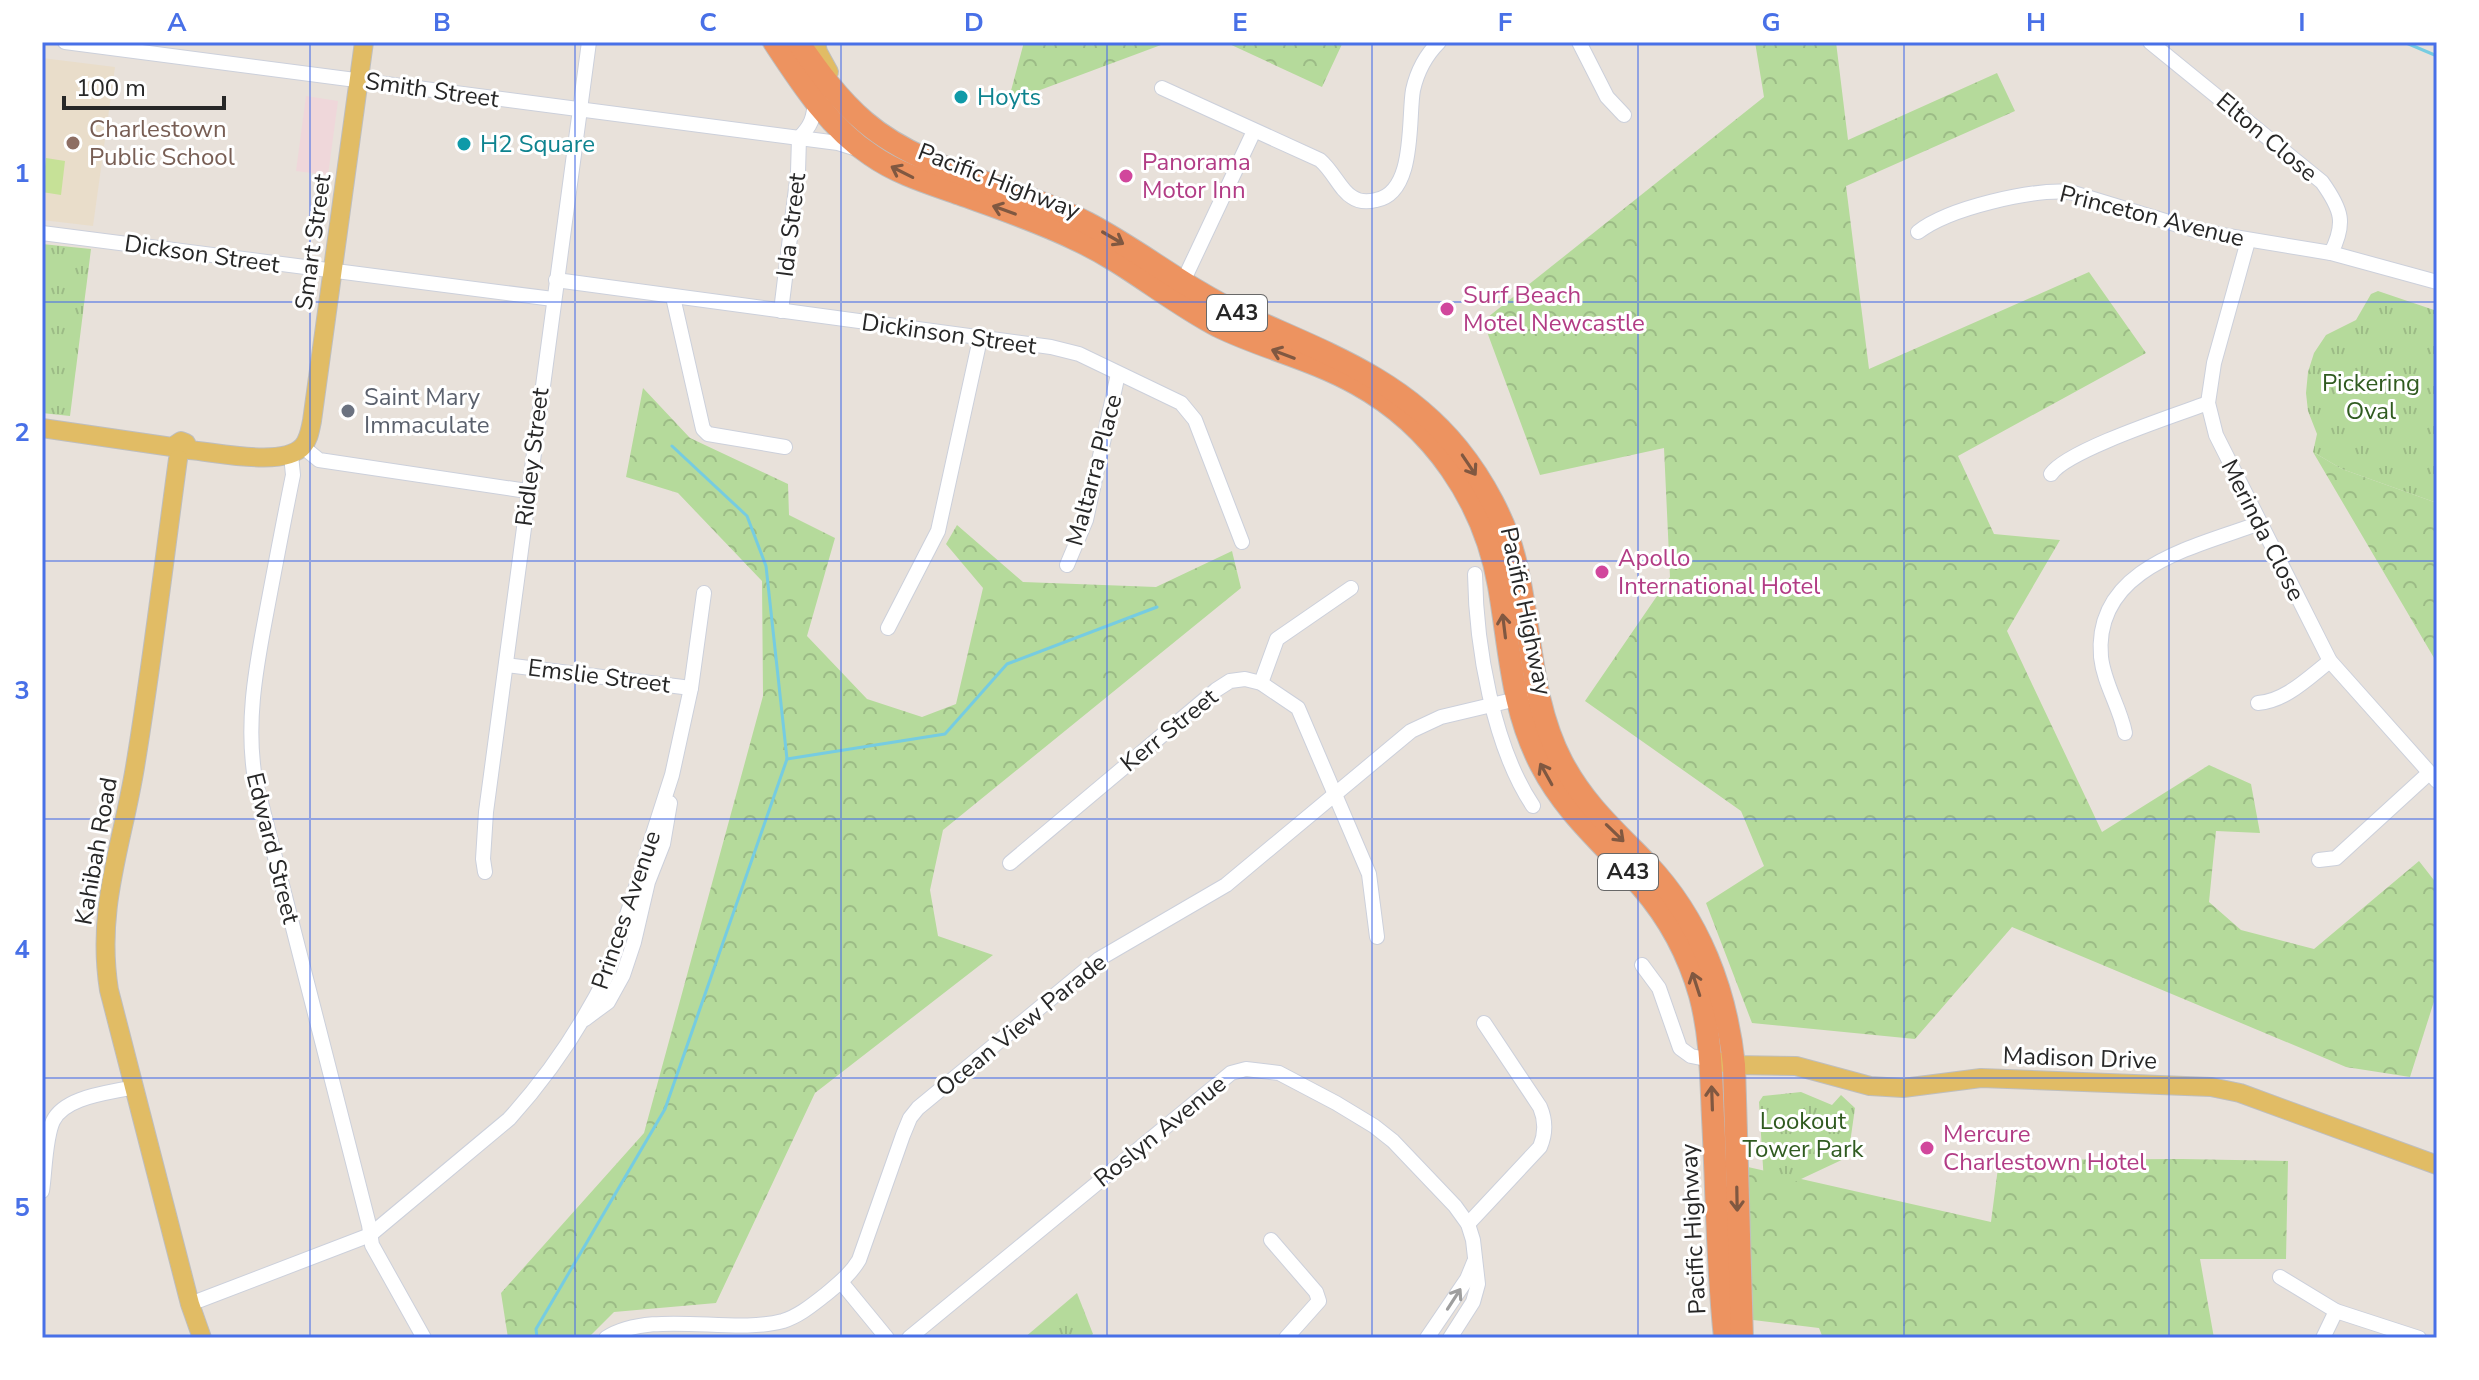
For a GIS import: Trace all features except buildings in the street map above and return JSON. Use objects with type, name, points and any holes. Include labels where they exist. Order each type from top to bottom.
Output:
[{"type":"highway","name":"Pacific Highway","points":[[774,42],[815,100],[838,127],[865,151],[916,179],[1037,221],[1179,291],[1221,305],[1356,365],[1434,422],[1456,447],[1488,496],[1514,557],[1526,696],[1546,727],[1575,785],[1600,818],[1667,889],[1709,959],[1724,1005],[1725,1338]]},
{"type":"highway","name":"Pacific Highway","points":[[798,42],[846,104],[876,131],[906,149],[1055,208],[1132,249],[1179,291]]},
{"type":"highway","name":"Pacific Highway","points":[[1722,1062],[1742,1338]]},
{"type":"main road","name":"Smart Street","points":[[297,451],[312,421],[364,42]]},
{"type":"main road","points":[[816,42],[818,52],[846,104]]},
{"type":"main road","points":[[42,428],[180,452],[258,457],[297,451]]},
{"type":"main road","name":"Kahibah Road","points":[[180,452],[138,751],[105,913],[105,966],[190,1304],[202,1338]]},
{"type":"main road","name":"Madison Drive","points":[[1722,1062],[1796,1066],[1870,1086],[1903,1088],[1981,1078],[2211,1087],[2240,1093],[2437,1165]]},
{"type":"street","name":"Smith Street","points":[[65,42],[838,143],[865,151]]},
{"type":"street","name":"Ridley Street","points":[[485,872],[486,812],[589,42]]},
{"type":"street","points":[[1162,88],[1320,160],[1333,170],[1351,197],[1366,202],[1382,199],[1394,188],[1403,171],[1409,151],[1413,91],[1420,68],[1439,42]]},
{"type":"street","points":[[1579,42],[1607,97],[1624,115]]},
{"type":"street","name":"Elton Close","points":[[2150,42],[2322,182],[2334,198],[2341,217],[2342,228],[2331,253]]},
{"type":"street","points":[[799,138],[810,127],[815,100]]},
{"type":"street","points":[[1179,291],[1254,131]]},
{"type":"street","name":"Ida Street","points":[[781,311],[798,172],[799,138]]},
{"type":"street","name":"Princeton Avenue","points":[[1918,232],[1931,222],[1956,213],[2050,190],[2070,192],[2198,231],[2331,253],[2437,282]]},
{"type":"street","name":"Dickson Street","points":[[42,233],[553,299]]},
{"type":"street","name":"Merinda Close","points":[[2248,241],[2214,363],[2208,403],[2216,435],[2330,661],[2433,777]]},
{"type":"street","name":"Dickinson Street","points":[[556,280],[1051,347],[1079,354],[1181,403],[1188,410],[1195,420],[1242,542]]},
{"type":"street","points":[[673,297],[703,429],[708,434],[785,447]]},
{"type":"street","points":[[888,628],[938,531],[980,339]]},
{"type":"street","name":"Maltarra Place","points":[[1067,565],[1086,520],[1118,374]]},
{"type":"street","points":[[2051,474],[2057,465],[2079,453],[2208,403]]},
{"type":"street","points":[[297,451],[319,460],[527,491]]},
{"type":"street","name":"Edward Street","points":[[297,451],[259,651],[249,748],[372,1245],[424,1338]]},
{"type":"street","points":[[2125,733],[2122,717],[2108,688],[2101,657],[2101,640],[2109,610],[2118,595],[2130,581],[2159,561],[2260,523]]},
{"type":"street","name":"Pacific Highway","points":[[1475,574],[1480,637],[1492,705],[1514,773],[1533,806]]},
{"type":"street","points":[[1351,588],[1277,639],[1261,683],[1298,708],[1369,874],[1377,937]]},
{"type":"street","name":"Princes Avenue","points":[[190,1304],[370,1235],[509,1119],[528,1097],[581,1022],[609,971],[672,775],[691,688],[704,593]]},
{"type":"street","points":[[2258,703],[2289,692],[2330,661]]},
{"type":"street","name":"Emslie Street","points":[[506,665],[691,688]]},
{"type":"street","name":"Kerr Street","points":[[1010,863],[1216,690],[1230,681],[1245,679],[1261,683]]},
{"type":"street","name":"Ocean View Parade","points":[[606,1338],[638,1326],[762,1324],[797,1316],[841,1282],[859,1260],[903,1135],[918,1108],[1099,959],[1226,885],[1411,731],[1426,722],[1526,696]]},
{"type":"street","points":[[2319,860],[2336,858],[2433,777]]},
{"type":"street","points":[[1642,965],[1659,988],[1680,1048],[1691,1056],[1722,1062]]},
{"type":"street","points":[[1468,1224],[1540,1147],[1544,1136],[1544,1115],[1540,1107],[1484,1023]]},
{"type":"street","name":"Roslyn Avenue","points":[[909,1338],[1231,1073],[1246,1069],[1279,1073],[1374,1126],[1411,1157],[1468,1224],[1478,1284],[1473,1302],[1450,1338]]},
{"type":"street","points":[[42,1191],[53,1121],[61,1111],[74,1103],[134,1087]]},
{"type":"street","points":[[1271,1240],[1316,1292],[1319,1301],[1286,1338]]},
{"type":"street","points":[[1427,1338],[1467,1279],[1476,1258]]},
{"type":"street","points":[[2280,1277],[2336,1311],[2419,1338]]},
{"type":"street","points":[[841,1282],[887,1338]]},
{"type":"street","points":[[2323,1338],[2336,1311]]},
{"type":"shaded area","name":"Charlestown Public School","points":[[42,58],[115,67],[93,226],[42,220]]},
{"type":"shaded area","points":[[306,96],[338,101],[328,175],[296,171]]},
{"type":"green space","points":[[1024,42],[1169,42],[1008,102]]},
{"type":"green space","points":[[1225,42],[1343,42],[1322,87]]},
{"type":"green space","points":[[1755,42],[1836,42],[1848,140],[1997,73],[2015,111],[1846,186],[1869,369],[2089,272],[2146,353],[1958,456],[1994,534],[2060,540],[2007,631],[2102,832],[2209,765],[2251,784],[2260,833],[2216,831],[2209,902],[2241,930],[2314,949],[2419,861],[2437,884],[2437,992],[2410,1077],[2346,1067],[2012,927],[1915,1039],[1752,1023],[1706,903],[1764,866],[1741,811],[1585,701],[1670,577],[1664,448],[1540,475],[1483,321],[1764,97]]},
{"type":"green space","points":[[46,158],[65,161],[61,195],[42,192]]},
{"type":"green space","points":[[42,244],[91,249],[70,416],[42,413]]},
{"type":"green space","name":"Pickering Oval","points":[[2378,291],[2437,311],[2437,503],[2342,469],[2313,452],[2317,434],[2308,411],[2306,393],[2314,353],[2326,335],[2356,320],[2371,294]]},
{"type":"green space","points":[[643,388],[690,438],[788,484],[789,515],[835,538],[807,636],[867,699],[922,717],[956,704],[983,588],[946,544],[957,525],[1023,582],[1156,587],[1232,551],[1241,588],[943,830],[930,890],[938,936],[993,955],[815,1093],[716,1303],[614,1312],[588,1338],[508,1338],[501,1293],[644,1133],[763,696],[762,581],[678,493],[626,477]]},
{"type":"green space","points":[[2313,452],[2342,469],[2437,503],[2437,663]]},
{"type":"green space","name":"Lookout Tower Park","points":[[1801,1092],[1832,1105],[1841,1095],[1855,1108],[1848,1157],[1784,1187],[1764,1183],[1759,1102],[1763,1096]]},
{"type":"green space","points":[[1999,1160],[2288,1161],[2286,1259],[2200,1259],[2214,1338],[1823,1338],[1819,1328],[1753,1320],[1748,1167],[1991,1222]]},
{"type":"green space","points":[[1077,1293],[1093,1334],[1089,1338],[1024,1338]]},
{"type":"waterway","points":[[2404,42],[2437,56]]},
{"type":"waterway","points":[[537,1338],[536,1329],[665,1109],[787,759],[766,566],[747,516],[672,446]]},
{"type":"waterway","points":[[787,759],[945,734],[1007,664],[1157,607]]},
{"type":"place","name":"Hoyts","points":[[961,97]]},
{"type":"place","name":"Charlestown Public School","points":[[73,143]]},
{"type":"place","name":"H2 Square","points":[[464,144]]},
{"type":"place","name":"Panorama Motor Inn","points":[[1126,176]]},
{"type":"place","name":"Surf Beach Motel Newcastle","points":[[1447,309]]},
{"type":"place","name":"Saint Mary Immaculate","points":[[348,411]]},
{"type":"place","name":"Apollo International Hotel","points":[[1602,572]]},
{"type":"place","name":"Mercure Charlestown Hotel","points":[[1927,1148]]}]
